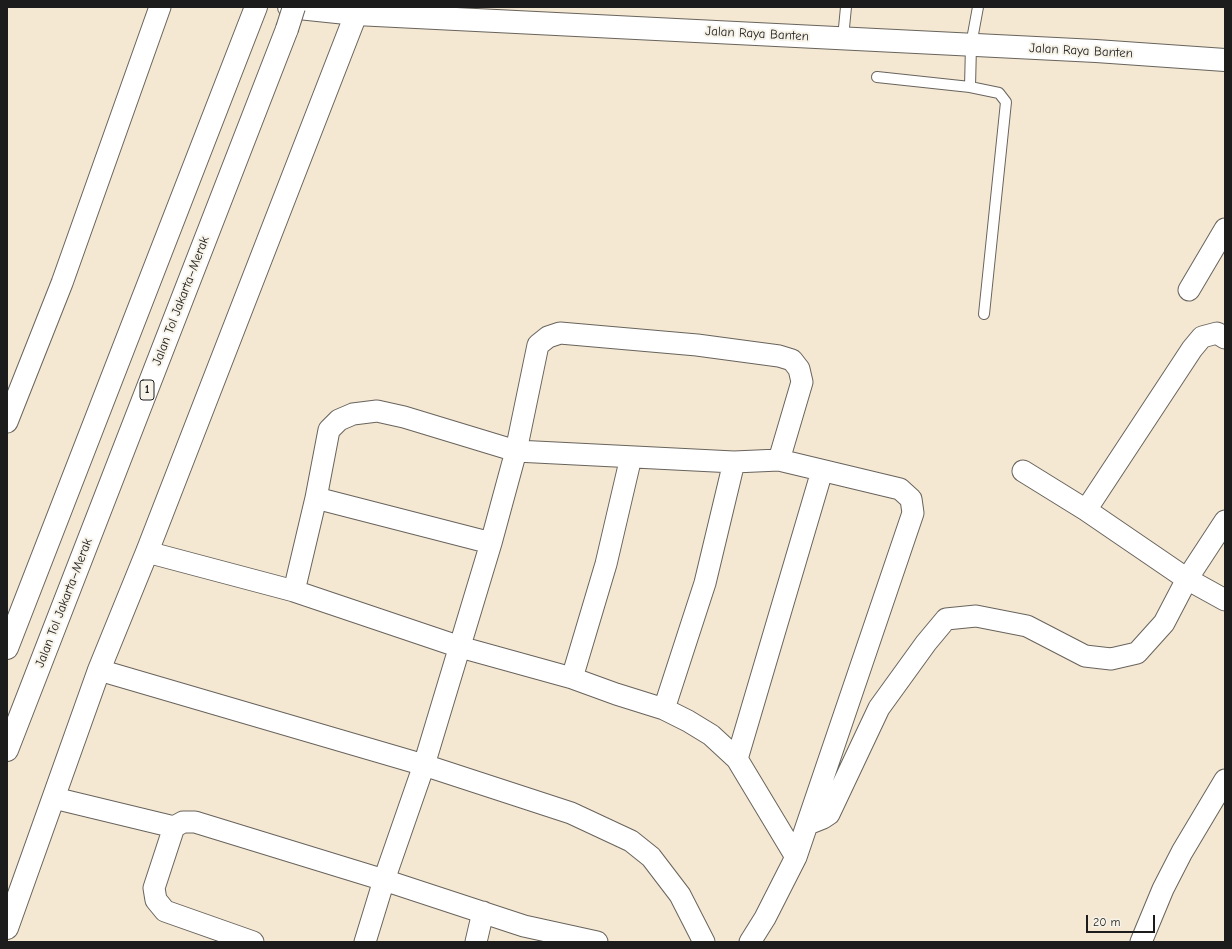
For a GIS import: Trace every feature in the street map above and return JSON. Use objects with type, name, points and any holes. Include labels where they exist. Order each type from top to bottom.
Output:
[{"type":"main road","name":"Jalan Raya Banten","points":[[290,7],[356,14],[1096,51],[1225,60]]},
{"type":"main road","name":"Jalan Tol Jakarta–Merak","points":[[7,750],[287,29],[294,7]]},
{"type":"main road","points":[[7,648],[253,13]]},
{"type":"main road","points":[[7,928],[99,670],[147,552],[356,14]]},
{"type":"street","points":[[7,422],[62,283],[160,7]]},
{"type":"street","points":[[1189,290],[1225,229]]},
{"type":"street","points":[[365,942],[384,880],[424,764],[491,543],[516,451],[538,345],[548,337],[560,333],[697,345],[779,356],[792,360],[799,369],[802,382],[779,460]]},
{"type":"street","points":[[1086,510],[1192,349],[1202,338],[1217,333],[1225,338]]},
{"type":"street","points":[[294,591],[316,498],[329,430],[339,420],[353,414],[377,412],[404,417],[516,451],[734,462],[779,460],[900,489],[912,499],[913,513],[796,857],[765,918],[750,942]]},
{"type":"street","points":[[572,678],[606,564],[631,457]]},
{"type":"street","points":[[664,709],[705,583],[734,462]]},
{"type":"street","points":[[736,759],[822,471]]},
{"type":"street","points":[[1023,471],[1086,510],[1187,579],[1225,600]]},
{"type":"street","points":[[316,498],[491,543]]},
{"type":"street","points":[[808,824],[829,814],[879,708],[926,643],[946,619],[976,616],[1027,626],[1085,656],[1111,659],[1137,654],[1164,623],[1187,579],[1225,521]]},
{"type":"street","points":[[147,552],[294,591],[460,647],[572,678],[664,709],[711,735],[736,759],[796,857]]},
{"type":"street","points":[[99,670],[424,764],[572,813],[631,841],[651,857],[680,895],[704,942]]},
{"type":"street","points":[[1141,942],[1163,889],[1182,852],[1223,788]]},
{"type":"street","points":[[54,798],[174,827],[183,822],[195,822],[384,880],[524,926],[592,941]]},
{"type":"street","points":[[174,827],[154,888],[156,900],[165,911],[253,942]]},
{"type":"street","points":[[476,942],[483,912]]},
{"type":"lane","points":[[843,38],[846,7]]},
{"type":"lane","points":[[970,87],[971,45],[978,7]]},
{"type":"lane","points":[[877,77],[970,87],[1000,93],[1006,102],[984,314]]}]
